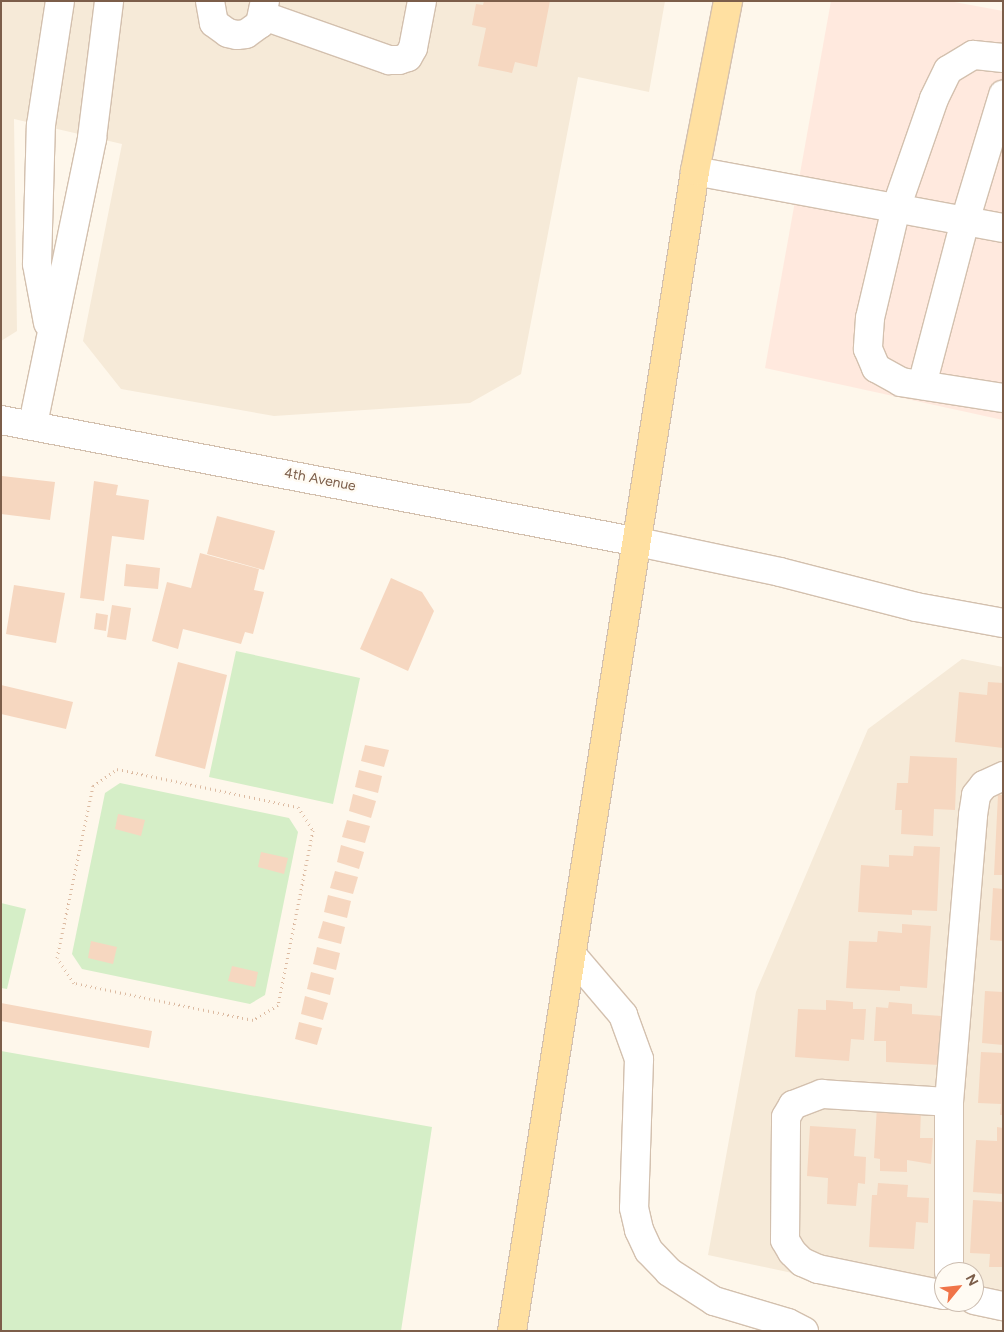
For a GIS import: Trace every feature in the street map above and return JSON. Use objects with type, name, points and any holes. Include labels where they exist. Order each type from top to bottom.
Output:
[{"type":"main road","points":[[512,1331],[638,542],[695,171],[728,1]]},
{"type":"street","points":[[51,335],[37,254],[41,125],[60,1]]},
{"type":"street","points":[[33,424],[92,138],[109,1]]},
{"type":"street","points":[[207,3],[214,22],[228,33],[246,34],[254,30],[265,9],[389,60],[399,60],[408,57],[413,48],[422,1]]},
{"type":"street","points":[[1003,58],[973,55],[948,70],[896,208],[870,318],[868,349],[876,368],[901,382],[1003,397]]},
{"type":"street","points":[[922,385],[965,221],[1003,95]]},
{"type":"street","points":[[695,171],[1003,228]]},
{"type":"street","name":"4th Avenue","points":[[1,420],[33,424],[638,542],[780,572],[916,608],[1003,623]]},
{"type":"street","points":[[949,1262],[949,1102],[976,796],[984,785],[1003,776]]},
{"type":"street","points":[[572,955],[623,1015],[639,1059],[634,1208],[639,1230],[650,1251],[669,1272],[714,1301],[788,1323],[804,1331]]},
{"type":"street","points":[[934,1292],[818,1269],[802,1262],[792,1252],[785,1240],[786,1117],[793,1105],[822,1094],[949,1102]]},
{"type":"street","points":[[984,1302],[1003,1306]]},
{"type":"path","points":[[117,769],[298,807],[313,830],[278,1005],[253,1020],[74,983],[57,958],[93,786],[117,769]]},
{"type":"shaded area","points":[[1,1],[665,1],[649,92],[578,77],[521,374],[470,403],[274,416],[121,389],[83,341],[122,144],[14,119],[17,331],[1,341]]},
{"type":"shaded area","points":[[831,1],[949,1],[1003,11],[1003,420],[765,368]]},
{"type":"shaded area","points":[[962,659],[1003,667],[1003,1318],[975,1312],[984,1312],[984,1262],[934,1262],[934,1303],[708,1255],[756,992],[868,729]]},
{"type":"green space","points":[[236,651],[360,678],[333,804],[209,777]]},
{"type":"green space","points":[[120,783],[289,818],[298,832],[265,995],[250,1004],[82,969],[72,954],[105,793]]},
{"type":"green space","points":[[1,903],[26,909],[7,989],[1,988]]},
{"type":"green space","points":[[1,1051],[432,1127],[401,1331],[1,1331]]},
{"type":"building","points":[[484,1],[550,1],[537,67],[515,62],[512,73],[478,66],[486,28],[472,25],[476,4],[483,5]]},
{"type":"building","points":[[2,476],[55,482],[50,520],[1,514]]},
{"type":"building","points":[[94,481],[118,485],[116,495],[149,500],[144,540],[112,536],[104,601],[80,598]]},
{"type":"building","points":[[217,516],[275,531],[264,570],[207,554]]},
{"type":"building","points":[[200,553],[259,569],[254,590],[264,592],[253,634],[245,632],[241,644],[183,629],[178,649],[152,641],[167,582],[191,588]]},
{"type":"building","points":[[126,564],[160,568],[158,589],[124,586]]},
{"type":"building","points":[[391,578],[422,592],[434,611],[408,671],[360,649]]},
{"type":"building","points":[[14,585],[65,593],[56,643],[6,634]]},
{"type":"building","points":[[112,605],[131,608],[126,640],[107,637]]},
{"type":"building","points":[[96,613],[108,615],[106,631],[94,629]]},
{"type":"building","points":[[178,662],[227,675],[205,769],[155,756]]},
{"type":"building","points":[[988,682],[1003,683],[1003,748],[955,742],[959,692],[987,695]]},
{"type":"building","points":[[1,685],[73,702],[66,729],[1,714]]},
{"type":"building","points":[[365,745],[389,750],[384,767],[361,761]]},
{"type":"building","points":[[910,756],[957,758],[955,810],[934,809],[933,836],[901,834],[902,810],[895,810],[897,783],[908,783]]},
{"type":"building","points":[[359,770],[382,776],[378,793],[355,787]]},
{"type":"building","points":[[353,794],[376,801],[371,818],[349,811]]},
{"type":"building","points":[[998,795],[1003,795],[1003,875],[994,875]]},
{"type":"building","points":[[118,814],[145,820],[141,836],[115,829]]},
{"type":"building","points":[[347,820],[370,826],[365,843],[342,837]]},
{"type":"building","points":[[341,845],[364,852],[359,869],[337,862]]},
{"type":"building","points":[[914,846],[940,847],[937,911],[912,910],[912,915],[858,912],[861,865],[889,867],[889,855],[913,856]]},
{"type":"building","points":[[261,852],[288,858],[284,874],[258,867]]},
{"type":"building","points":[[335,871],[358,877],[353,894],[330,888]]},
{"type":"building","points":[[993,888],[1003,889],[1003,941],[990,940]]},
{"type":"building","points":[[328,895],[351,901],[347,918],[324,912]]},
{"type":"building","points":[[323,921],[345,927],[341,944],[318,938]]},
{"type":"building","points":[[902,924],[931,926],[927,988],[900,986],[900,991],[846,988],[849,941],[877,942],[878,931],[902,933]]},
{"type":"building","points":[[91,941],[117,947],[113,964],[88,958]]},
{"type":"building","points":[[317,947],[340,953],[336,970],[313,964]]},
{"type":"building","points":[[232,966],[258,972],[255,987],[228,981]]},
{"type":"building","points":[[311,972],[334,978],[330,995],[307,989]]},
{"type":"building","points":[[985,991],[1003,992],[1003,1045],[982,1043]]},
{"type":"building","points":[[305,996],[328,1003],[323,1020],[301,1014]]},
{"type":"building","points":[[826,1000],[853,1002],[853,1009],[866,1009],[864,1040],[851,1039],[849,1061],[795,1057],[798,1009],[826,1010]]},
{"type":"building","points":[[889,1002],[912,1004],[912,1014],[942,1016],[939,1065],[886,1062],[886,1041],[874,1041],[876,1007],[888,1008]]},
{"type":"building","points":[[1,1003],[152,1031],[149,1048],[1,1021]]},
{"type":"building","points":[[299,1022],[322,1028],[317,1045],[295,1039]]},
{"type":"building","points":[[981,1052],[1003,1053],[1003,1115],[1000,1115],[1001,1104],[978,1103]]},
{"type":"building","points":[[877,1106],[921,1109],[920,1138],[933,1138],[931,1164],[907,1160],[907,1172],[880,1171],[880,1159],[874,1158]]},
{"type":"building","points":[[810,1126],[856,1129],[854,1156],[866,1157],[865,1184],[858,1183],[856,1206],[827,1204],[828,1178],[807,1176]]},
{"type":"building","points":[[997,1127],[1003,1128],[1003,1194],[973,1192],[976,1140],[997,1141]]},
{"type":"building","points":[[878,1183],[908,1185],[907,1197],[929,1198],[928,1223],[916,1222],[914,1249],[869,1247],[872,1195],[877,1195]]},
{"type":"building","points":[[973,1200],[1003,1202],[1003,1267],[989,1267],[990,1254],[970,1253]]}]
